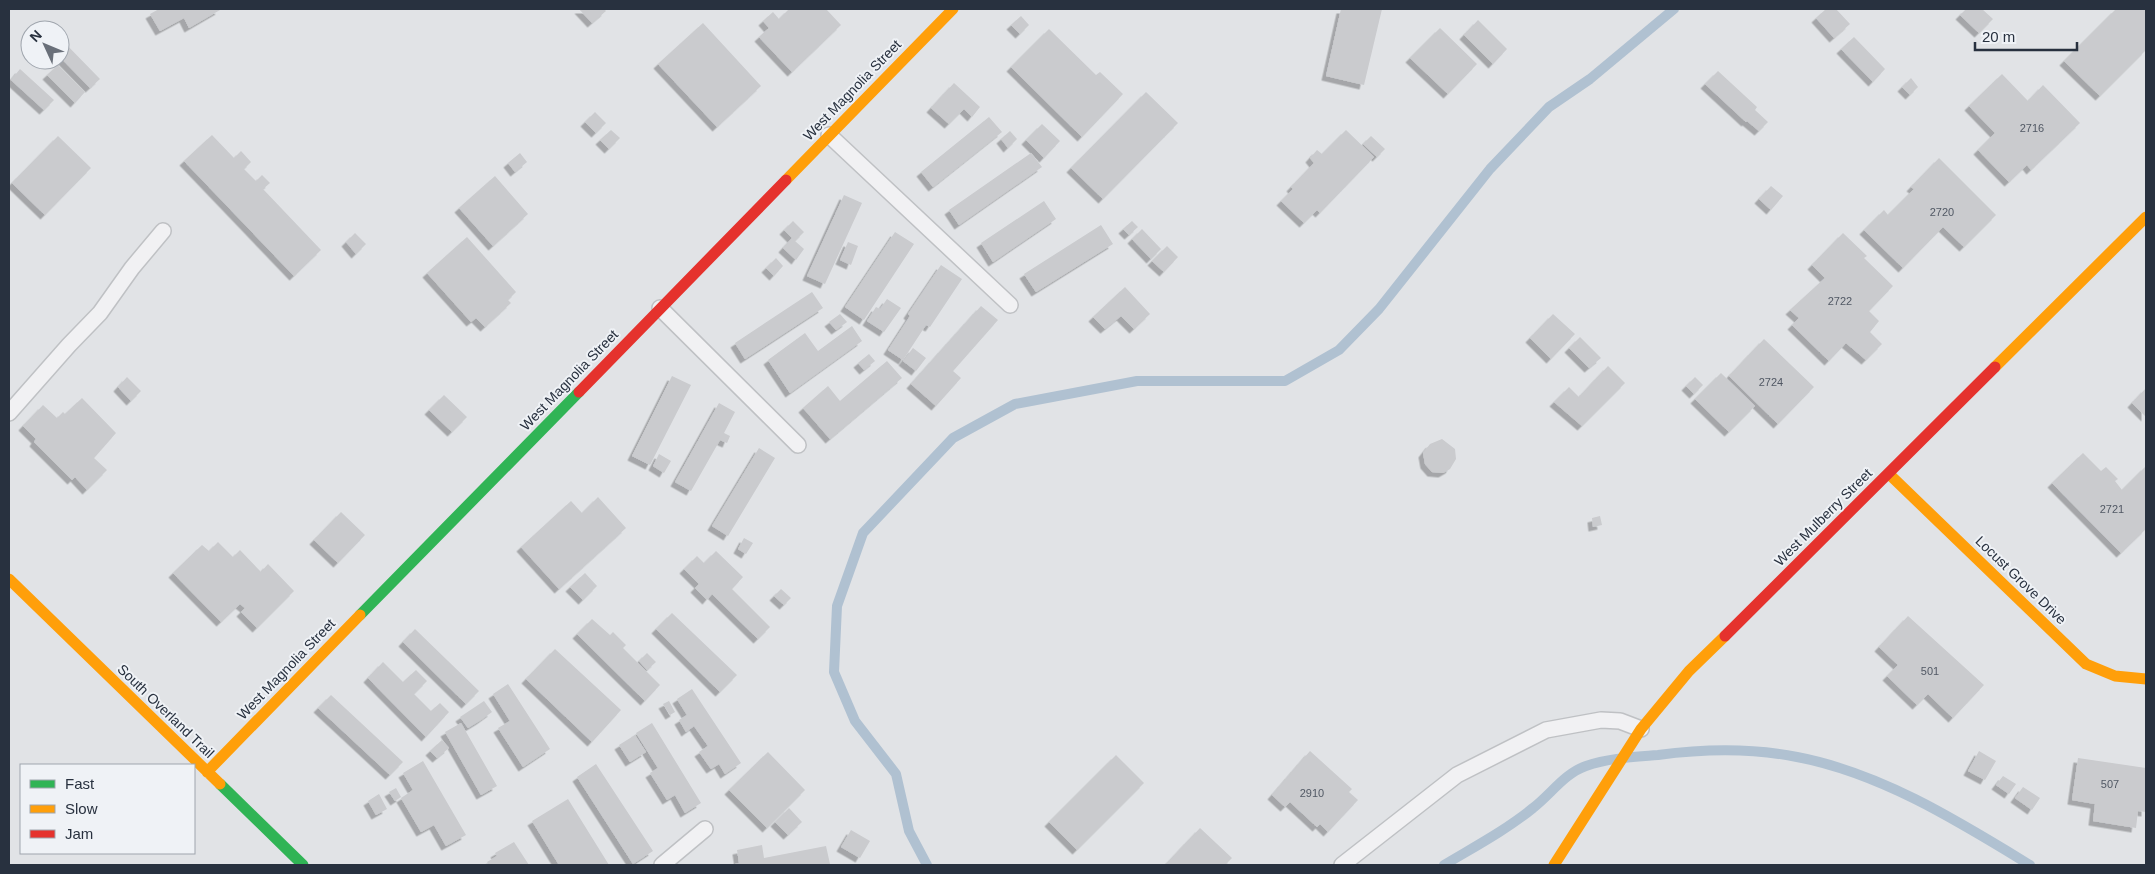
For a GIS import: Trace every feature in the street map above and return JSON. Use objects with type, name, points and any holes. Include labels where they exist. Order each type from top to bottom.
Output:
[{"type":"street","name":"West Magnolia Street","points":[[207,772],[953,9]]},
{"type":"street","name":"West Mulberry Street","points":[[1554,865],[1629,747],[1689,671],[2146,217]]},
{"type":"street","name":"Locust Grove Drive","points":[[1889,474],[2086,664],[2101,672],[2117,677],[2133,680],[2146,679]]},
{"type":"street","name":"South Overland Trail","points":[[9,578],[303,865]]},
{"type":"lane","points":[[829,136],[1010,305]]},
{"type":"lane","points":[[9,413],[100,313],[132,268],[163,231]]},
{"type":"lane","points":[[660,308],[798,445]]},
{"type":"lane","points":[[1342,865],[1458,775],[1546,730],[1601,720],[1620,721],[1641,730]]},
{"type":"lane","points":[[662,865],[705,830]]},
{"type":"building","points":[[159,9],[220,10],[189,28],[184,18],[160,31],[150,14]]},
{"type":"building","points":[[579,9],[604,9],[606,11],[592,23]]},
{"type":"building","points":[[789,9],[826,9],[841,25],[792,72],[759,37],[769,28],[763,21],[773,12],[779,19]]},
{"type":"building","points":[[1341,9],[1382,9],[1364,85],[1326,76]]},
{"type":"building","points":[[1826,9],[1836,9],[1850,24],[1834,38],[1816,18]]},
{"type":"building","points":[[1966,9],[1982,9],[1993,19],[1979,33],[1960,15]]},
{"type":"building","points":[[2116,9],[2146,9],[2146,50],[2100,96],[2064,61]]},
{"type":"building","points":[[1021,16],[1029,25],[1020,34],[1011,25]]},
{"type":"building","points":[[1478,20],[1507,49],[1493,64],[1464,35]]},
{"type":"building","points":[[703,23],[761,86],[717,127],[658,64]]},
{"type":"building","points":[[1440,28],[1477,64],[1448,94],[1410,58]]},
{"type":"building","points":[[1049,29],[1096,75],[1100,72],[1123,94],[1082,137],[1011,67]]},
{"type":"building","points":[[1854,37],[1885,69],[1873,82],[1841,49]]},
{"type":"building","points":[[70,48],[100,79],[90,88],[70,67]]},
{"type":"building","points":[[20,69],[54,100],[44,110],[11,80]]},
{"type":"building","points":[[52,70],[63,70],[85,92],[75,103],[47,75]]},
{"type":"building","points":[[1718,71],[1757,107],[1755,110],[1768,122],[1759,131],[1746,122],[1705,84]]},
{"type":"building","points":[[2002,74],[2028,101],[2043,85],[2080,123],[2031,170],[2027,165],[2009,182],[1978,150],[1995,133],[1969,106]]},
{"type":"building","points":[[1911,78],[1918,87],[1910,95],[1902,87]]},
{"type":"building","points":[[954,83],[980,107],[972,117],[964,109],[949,124],[931,108]]},
{"type":"building","points":[[1146,92],[1178,123],[1103,199],[1071,168]]},
{"type":"building","points":[[595,112],[606,123],[596,133],[585,122]]},
{"type":"building","points":[[989,117],[1002,132],[933,187],[921,172]]},
{"type":"building","points":[[1042,124],[1060,141],[1044,158],[1026,140]]},
{"type":"building","points":[[611,130],[620,138],[609,149],[600,140]]},
{"type":"building","points":[[1346,130],[1374,157],[1320,213],[1317,210],[1304,223],[1281,201],[1293,189],[1291,187],[1314,163],[1310,158],[1317,150],[1322,154]]},
{"type":"building","points":[[1010,131],[1017,139],[1008,148],[1001,139]]},
{"type":"building","points":[[212,135],[234,158],[241,151],[251,162],[244,169],[256,181],[262,175],[270,183],[263,189],[321,250],[294,276],[184,161]]},
{"type":"building","points":[[58,136],[91,168],[45,215],[12,183]]},
{"type":"building","points":[[1371,136],[1385,149],[1377,157],[1363,144]]},
{"type":"building","points":[[520,153],[527,162],[515,172],[508,163]]},
{"type":"building","points":[[1031,153],[1042,167],[959,225],[949,210]]},
{"type":"building","points":[[1939,158],[1996,215],[1964,247],[1943,227],[1903,268],[1864,230],[1884,210],[1888,215],[1914,189],[1911,187]]},
{"type":"building","points":[[495,176],[528,214],[493,246],[459,208]]},
{"type":"building","points":[[1771,186],[1783,196],[1771,210],[1759,199]]},
{"type":"building","points":[[844,195],[862,203],[825,284],[807,276]]},
{"type":"building","points":[[1044,201],[1056,219],[993,262],[981,243]]},
{"type":"building","points":[[793,221],[804,232],[795,241],[804,249],[796,260],[783,248],[792,238],[784,230]]},
{"type":"building","points":[[1132,221],[1138,227],[1129,235],[1123,229]]},
{"type":"building","points":[[1101,225],[1113,244],[1036,292],[1024,274]]},
{"type":"building","points":[[1142,229],[1161,249],[1151,259],[1132,239]]},
{"type":"building","points":[[895,232],[914,244],[864,320],[845,307]]},
{"type":"building","points":[[355,233],[366,244],[356,254],[346,242]]},
{"type":"building","points":[[1843,233],[1867,256],[1864,258],[1893,286],[1869,311],[1879,321],[1870,332],[1882,344],[1866,360],[1846,343],[1829,361],[1792,325],[1799,318],[1790,310],[1825,278],[1812,265]]},
{"type":"building","points":[[467,237],[516,292],[508,300],[511,303],[485,327],[476,318],[471,322],[427,273]]},
{"type":"building","points":[[848,242],[858,246],[851,265],[840,260]]},
{"type":"building","points":[[1167,246],[1178,257],[1164,272],[1152,261]]},
{"type":"building","points":[[776,258],[783,266],[774,276],[766,268]]},
{"type":"building","points":[[941,265],[962,279],[930,327],[926,325],[903,360],[888,350],[910,316],[908,314]]},
{"type":"building","points":[[1125,287],[1150,314],[1134,329],[1121,316],[1105,329],[1093,317]]},
{"type":"building","points":[[812,292],[823,308],[745,359],[735,343]]},
{"type":"building","points":[[887,299],[901,308],[884,332],[867,321],[876,307],[880,309]]},
{"type":"building","points":[[981,306],[998,320],[953,371],[961,378],[936,406],[911,384]]},
{"type":"building","points":[[840,314],[847,322],[836,330],[829,322]]},
{"type":"building","points":[[1553,314],[1575,334],[1551,359],[1530,338]]},
{"type":"building","points":[[852,326],[862,341],[790,393],[768,360],[805,333],[818,351]]},
{"type":"building","points":[[1580,337],[1601,358],[1589,368],[1569,348]]},
{"type":"building","points":[[1764,339],[1814,387],[1778,424],[1729,376]]},
{"type":"building","points":[[913,348],[926,358],[916,371],[903,361]]},
{"type":"building","points":[[869,354],[875,361],[864,370],[858,363]]},
{"type":"building","points":[[887,361],[902,378],[830,439],[803,408],[828,386],[840,401]]},
{"type":"building","points":[[1608,366],[1625,383],[1582,426],[1554,402],[1569,387],[1579,397]]},
{"type":"building","points":[[1721,373],[1755,406],[1729,432],[1695,399]]},
{"type":"building","points":[[672,376],[691,385],[650,465],[632,456]]},
{"type":"building","points":[[127,377],[141,391],[131,401],[118,387]]},
{"type":"building","points":[[1695,377],[1703,385],[1694,394],[1686,386]]},
{"type":"building","points":[[2146,388],[2146,417],[2132,403]]},
{"type":"building","points":[[444,395],[467,417],[452,432],[429,410]]},
{"type":"building","points":[[82,398],[116,433],[94,458],[107,470],[87,490],[75,477],[72,480],[34,442],[36,439],[23,426],[43,405],[57,418],[63,412],[65,414]]},
{"type":"building","points":[[719,403],[735,412],[724,433],[730,436],[727,443],[720,440],[691,491],[675,482]]},
{"type":"building","points":[[1442,439],[1455,449],[1456,459],[1450,469],[1443,473],[1432,472],[1425,464],[1423,453],[1430,444]]},
{"type":"building","points":[[759,448],[775,458],[728,536],[712,526]]},
{"type":"building","points":[[2083,453],[2101,471],[2106,467],[2118,479],[2115,481],[2122,490],[2146,466],[2146,529],[2121,553],[2052,483]]},
{"type":"building","points":[[659,454],[671,461],[664,473],[653,466]]},
{"type":"building","points":[[598,497],[626,528],[559,589],[521,547],[571,501],[582,513]]},
{"type":"building","points":[[341,512],[365,535],[338,563],[314,540]]},
{"type":"building","points":[[1600,516],[1602,525],[1593,527],[1592,518]]},
{"type":"building","points":[[744,538],[753,543],[746,554],[738,549]]},
{"type":"building","points":[[218,542],[233,557],[240,550],[261,572],[268,564],[294,591],[257,628],[241,612],[245,608],[240,604],[221,622],[173,573],[202,545],[209,551]]},
{"type":"building","points":[[716,551],[743,577],[732,589],[770,627],[758,639],[712,594],[707,600],[695,588],[699,584],[684,569],[697,556],[704,563]]},
{"type":"building","points":[[585,573],[597,586],[583,600],[570,587]]},
{"type":"building","points":[[781,589],[791,598],[784,605],[774,596]]},
{"type":"building","points":[[672,613],[737,675],[720,692],[656,629]]},
{"type":"building","points":[[1908,616],[1984,685],[1953,718],[1928,694],[1917,705],[1887,676],[1898,665],[1879,647]]},
{"type":"building","points":[[592,619],[610,635],[613,632],[626,645],[623,648],[660,685],[645,701],[577,634]]},
{"type":"building","points":[[415,629],[479,691],[466,704],[403,642]]},
{"type":"building","points":[[555,649],[621,710],[592,742],[526,679]]},
{"type":"building","points":[[647,653],[656,662],[647,670],[639,661]]},
{"type":"building","points":[[383,662],[403,682],[416,670],[427,681],[414,694],[431,711],[440,703],[449,712],[426,737],[368,678]]},
{"type":"building","points":[[508,684],[550,749],[523,767],[498,728],[510,721],[493,694]]},
{"type":"building","points":[[692,689],[741,763],[725,774],[719,764],[711,769],[699,752],[708,746],[694,726],[686,732],[679,720],[687,715],[677,699]]},
{"type":"building","points":[[331,695],[403,762],[390,775],[318,708]]},
{"type":"building","points":[[484,701],[492,712],[468,728],[460,717]]},
{"type":"building","points":[[669,701],[675,712],[670,715],[663,704]]},
{"type":"building","points":[[461,723],[497,786],[481,795],[445,732]]},
{"type":"building","points":[[652,723],[701,803],[685,813],[675,795],[667,800],[650,773],[658,768],[636,733]]},
{"type":"building","points":[[635,735],[646,752],[630,762],[619,745]]},
{"type":"building","points":[[442,740],[449,748],[437,758],[430,751]]},
{"type":"building","points":[[1310,751],[1352,789],[1349,792],[1358,800],[1328,832],[1320,824],[1317,827],[1290,802],[1285,807],[1272,795]]},
{"type":"building","points":[[1979,751],[1996,761],[1985,780],[1968,771]]},
{"type":"building","points":[[768,752],[805,790],[767,828],[729,790]]},
{"type":"building","points":[[1116,755],[1144,783],[1077,850],[1049,822]]},
{"type":"building","points":[[2078,758],[2146,768],[2146,812],[2138,811],[2136,828],[2093,821],[2095,804],[2072,800]]},
{"type":"building","points":[[423,761],[466,835],[446,846],[434,825],[421,832],[401,798],[413,790],[403,773]]},
{"type":"building","points":[[596,764],[653,851],[633,864],[577,777]]},
{"type":"building","points":[[2003,776],[2016,784],[2009,794],[1996,785]]},
{"type":"building","points":[[2023,787],[2040,798],[2032,810],[2015,798]]},
{"type":"building","points":[[396,788],[401,797],[395,801],[389,792]]},
{"type":"building","points":[[379,794],[387,809],[376,815],[368,801]]},
{"type":"building","points":[[568,799],[609,865],[559,865],[532,821]]},
{"type":"building","points":[[789,808],[802,822],[788,835],[775,822]]},
{"type":"building","points":[[1200,828],[1232,858],[1225,865],[1165,865]]},
{"type":"building","points":[[851,830],[870,841],[860,858],[841,847]]},
{"type":"building","points":[[514,842],[529,865],[489,865],[487,862],[497,856],[495,853]]},
{"type":"building","points":[[762,845],[764,858],[826,846],[830,864],[731,865],[739,863],[737,850]]},
{"type":"waterway","points":[[927,865],[909,831],[896,774],[855,721],[834,672],[837,606],[863,533],[953,438],[1015,404],[1137,381],[1285,381],[1339,350],[1379,309],[1490,169],[1549,107],[1590,79],[1674,9]]},
{"type":"waterway","points":[[1444,865],[1512,824],[1578,769],[1622,758],[1728,750],[1763,752],[1797,757],[1859,774],[1918,800],[2030,865]]},
{"type":"traffic: fast","points":[[360,615],[579,392]]},
{"type":"traffic: fast","points":[[220,784],[303,865]]},
{"type":"traffic: slow","points":[[786,180],[953,9]]},
{"type":"traffic: slow","points":[[1995,367],[2146,217]]},
{"type":"traffic: slow","points":[[1889,474],[2086,664],[2115,676],[2146,679]]},
{"type":"traffic: slow","points":[[9,579],[220,784]]},
{"type":"traffic: slow","points":[[207,772],[360,615]]},
{"type":"traffic: slow","points":[[1554,865],[1641,729],[1689,671],[1725,636]]},
{"type":"traffic: jam","points":[[579,392],[786,180]]},
{"type":"traffic: jam","points":[[1725,636],[1995,367]]}]
